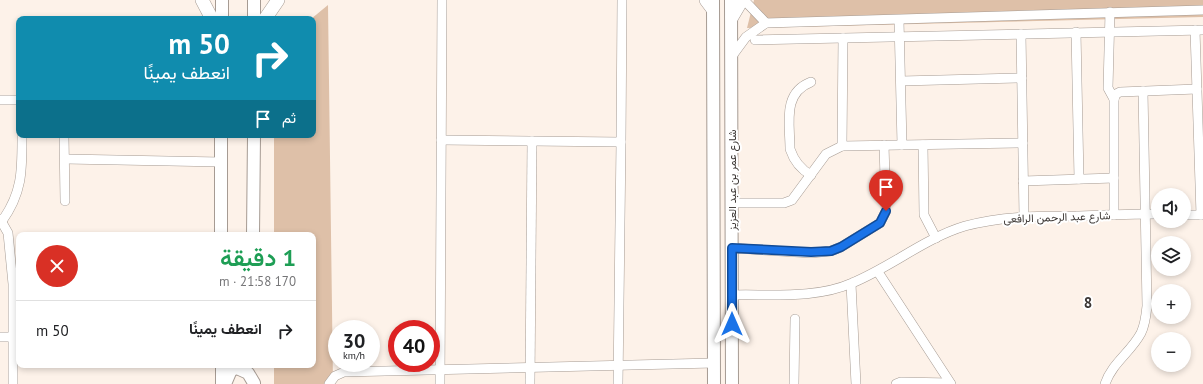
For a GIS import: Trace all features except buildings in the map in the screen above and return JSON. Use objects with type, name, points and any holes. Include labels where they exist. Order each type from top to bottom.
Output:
[{"type":"main road","points":[[202,0],[210,16]]},
{"type":"main road","points":[[267,16],[278,0]]},
{"type":"main road","points":[[732,17],[735,0]]},
{"type":"street","points":[[222,0],[222,16]]},
{"type":"street","points":[[254,0],[254,16]]},
{"type":"street","points":[[442,0],[440,369],[619,367],[714,363]]},
{"type":"street","points":[[618,384],[622,0]]},
{"type":"street","points":[[735,0],[767,23],[769,39]]},
{"type":"street","name":"شارع عمر بن عبد العزيز","points":[[712,2],[714,384]]},
{"type":"street","points":[[732,56],[746,37],[767,23],[1203,10]]},
{"type":"street","points":[[1110,12],[1108,88],[1114,100]]},
{"type":"street","name":"شارع عمر بن عبد العزيز","points":[[732,17],[732,384]]},
{"type":"street","points":[[899,20],[902,145]]},
{"type":"street","points":[[755,40],[1199,30],[1199,69],[1197,89],[1202,212],[1191,214]]},
{"type":"street","points":[[1076,32],[1079,179]]},
{"type":"street","points":[[1022,34],[1024,217]]},
{"type":"street","points":[[842,38],[842,146]]},
{"type":"street","points":[[901,81],[1022,78]]},
{"type":"street","points":[[811,82],[803,85],[791,98],[790,149],[792,156],[800,167],[811,175]]},
{"type":"street","points":[[1114,215],[1114,100],[1116,94],[1120,92],[1197,89]]},
{"type":"street","points":[[1105,384],[1114,366],[1141,333],[1146,320],[1143,91]]},
{"type":"street","points":[[0,100],[16,100]]},
{"type":"street","points":[[13,384],[16,337],[13,284],[8,234],[1,220],[10,209],[20,182],[22,138]]},
{"type":"street","points":[[64,138],[66,201]]},
{"type":"street","points":[[221,138],[221,232]]},
{"type":"street","points":[[253,232],[254,138]]},
{"type":"street","points":[[442,140],[621,142]]},
{"type":"street","points":[[530,384],[532,140]]},
{"type":"street","points":[[732,203],[784,203],[792,200],[826,154],[842,146],[1023,143]]},
{"type":"street","points":[[732,248],[826,252],[841,247],[880,223],[886,211],[884,145]]},
{"type":"street","points":[[923,145],[924,215],[936,238]]},
{"type":"street","points":[[65,159],[221,162]]},
{"type":"street","points":[[713,172],[732,171]]},
{"type":"street","points":[[1023,181],[1114,178]]},
{"type":"street","name":"شارع عبد الرحمن الرافعى","points":[[732,295],[809,293],[851,284],[878,272],[936,238],[964,227],[993,220],[1024,217],[1151,214]]},
{"type":"street","points":[[878,272],[951,383]]},
{"type":"street","points":[[851,284],[856,384]]},
{"type":"street","points":[[794,384],[795,319]]},
{"type":"street","points":[[0,337],[16,337]]},
{"type":"street","points":[[222,368],[222,384]]},
{"type":"street","points":[[225,384],[231,370],[237,368],[248,373],[254,383]]},
{"type":"street","points":[[254,368],[254,383]]},
{"type":"street","points":[[329,384],[335,376],[344,372],[388,371]]},
{"type":"street","points":[[440,372],[440,384]]},
{"type":"street","points":[[896,384],[901,382],[951,383]]},
{"type":"shaded area","points":[[754,0],[1203,0],[1203,17],[747,28]]},
{"type":"shaded area","points":[[328,5],[332,320],[328,320],[328,372],[333,372],[333,384],[274,384],[274,368],[316,368],[316,232],[274,232],[274,138],[316,138],[316,16],[315,16]]},
{"type":"district","name":"8","points":[[1088,303]]},
{"type":"route","points":[[732,324],[732,248],[811,252],[831,251],[841,247],[880,223],[884,218],[886,211]]}]
